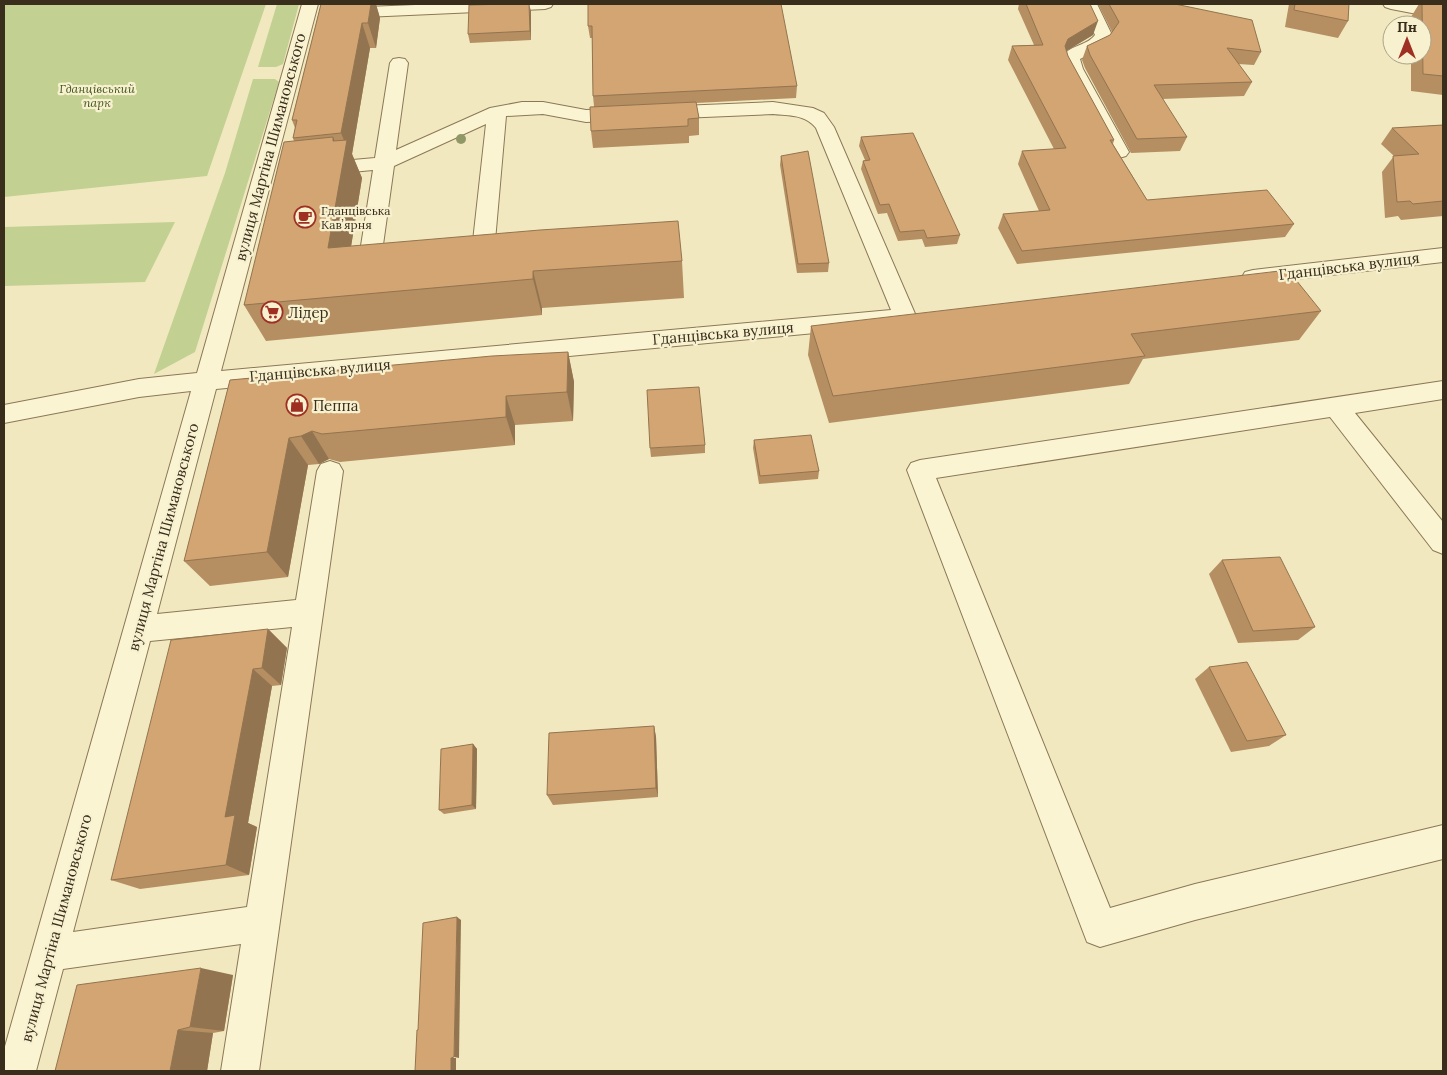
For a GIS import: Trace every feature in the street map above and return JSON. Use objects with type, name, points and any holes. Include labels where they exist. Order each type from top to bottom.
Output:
[{"type":"street","points":[[308,9],[545,4]]},
{"type":"street","points":[[1089,4],[1104,35],[1098,43],[1073,54],[1071,59],[1074,69],[1119,152]]},
{"type":"street","points":[[1391,4],[1443,14]]},
{"type":"street","name":"вулиця Мартіна Шимановського","points":[[17,1071],[206,381],[282,173],[308,9]]},
{"type":"street","points":[[371,252],[399,63]]},
{"type":"street","name":"Гданцівська вулиця","points":[[4,414],[139,388],[915,315],[826,127],[817,117],[806,112],[773,108],[586,116],[543,108],[497,112]]},
{"type":"street","points":[[282,173],[384,163],[497,112]]},
{"type":"street","points":[[484,241],[497,112]]},
{"type":"street","name":"Гданцівська вулиця","points":[[1227,280],[1443,255]]},
{"type":"street","points":[[1443,390],[920,470],[1100,929],[1195,902],[1443,842]]},
{"type":"street","points":[[1336,406],[1443,542]]},
{"type":"street","points":[[240,1071],[330,471]]},
{"type":"street","points":[[138,629],[309,612]]},
{"type":"street","points":[[50,953],[261,923]]},
{"type":"green space","name":"Гданцівський парк","points":[[4,4],[266,4],[207,176],[4,197]]},
{"type":"green space","points":[[277,4],[299,4],[283,64],[276,67],[258,67]]},
{"type":"green space","points":[[253,79],[275,79],[279,82],[195,352],[154,374],[225,173]]},
{"type":"green space","points":[[175,222],[145,282],[4,286],[4,227]]},
{"type":"building","points":[[321,4],[371,4],[368,23],[362,23],[341,133],[293,138],[297,120],[292,120]]},
{"type":"building","points":[[529,4],[530,31],[468,34],[469,5]]},
{"type":"building","points":[[588,4],[781,4],[797,86],[593,96],[592,26],[588,26]]},
{"type":"building","points":[[1026,4],[1090,4],[1098,21],[1068,39],[1065,46],[1068,56],[1114,140],[1110,140],[1147,200],[1267,190],[1294,224],[1022,251],[1003,214],[1050,210],[1022,151],[1066,148],[1012,46],[1043,45]]},
{"type":"building","points":[[1109,4],[1175,4],[1252,20],[1261,52],[1227,48],[1252,82],[1154,85],[1187,137],[1137,139],[1090,55],[1087,46],[1110,35],[1119,22]]},
{"type":"building","points":[[1295,4],[1349,4],[1348,21],[1294,10]]},
{"type":"building","points":[[1422,4],[1443,4],[1443,76],[1423,74],[1423,65],[1432,65],[1432,15],[1422,15]]},
{"type":"building","points":[[696,102],[699,118],[688,119],[688,126],[591,131],[590,107]]},
{"type":"building","points":[[1443,125],[1443,201],[1413,204],[1410,201],[1397,202],[1393,156],[1419,154],[1392,128]]},
{"type":"building","points":[[913,133],[960,235],[927,238],[924,230],[900,232],[889,204],[880,205],[863,161],[870,160],[861,137]]},
{"type":"building","points":[[333,137],[333,141],[347,140],[328,248],[540,230],[678,221],[682,261],[533,271],[533,279],[244,305],[284,142]]},
{"type":"building","points":[[808,151],[829,263],[798,264],[781,156]]},
{"type":"building","points":[[1288,270],[1321,311],[1131,334],[1145,356],[833,396],[811,326]]},
{"type":"building","points":[[568,352],[567,392],[506,396],[506,417],[322,434],[312,431],[301,436],[289,438],[267,552],[184,561],[230,380],[492,356]]},
{"type":"building","points":[[699,387],[705,445],[650,448],[647,390]]},
{"type":"building","points":[[811,435],[819,471],[760,476],[754,440]]},
{"type":"building","points":[[1280,557],[1315,627],[1253,631],[1222,560]]},
{"type":"building","points":[[268,629],[262,668],[253,669],[225,817],[235,815],[226,865],[111,880],[171,640]]},
{"type":"building","points":[[1247,662],[1286,735],[1247,741],[1209,667]]},
{"type":"building","points":[[654,726],[656,788],[547,795],[549,733]]},
{"type":"building","points":[[473,744],[472,805],[439,810],[441,749]]},
{"type":"building","points":[[457,917],[454,1057],[451,1058],[451,1071],[415,1071],[423,923]]},
{"type":"building","points":[[201,968],[190,1027],[178,1030],[170,1071],[55,1071],[77,985]]},
{"type":"place","name":"Гданцівська Кавʼярня","points":[[305,217]]},
{"type":"place","name":"Лідер","points":[[272,312]]},
{"type":"place","name":"Пеппа","points":[[297,405]]}]
